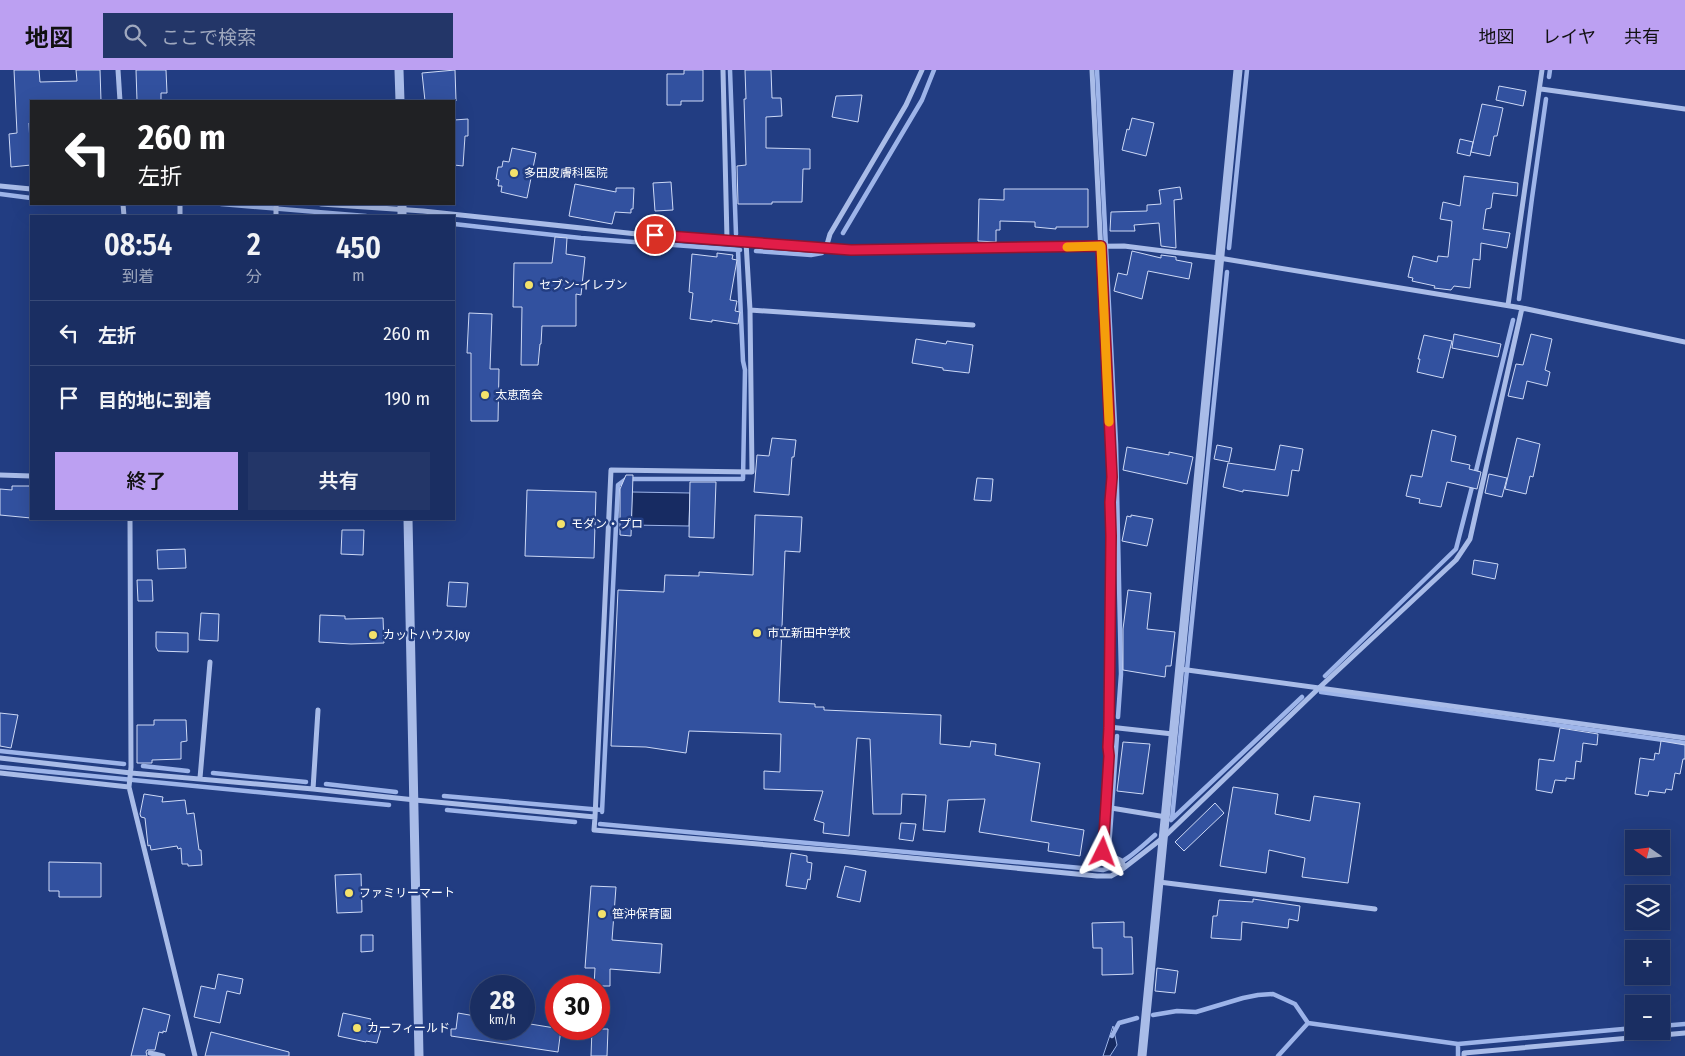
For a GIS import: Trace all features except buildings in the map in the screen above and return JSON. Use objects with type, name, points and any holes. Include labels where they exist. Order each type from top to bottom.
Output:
[{"type":"street","points":[[118,70],[120,100]]},
{"type":"street","points":[[399,70],[400,100]]},
{"type":"street","points":[[723,70],[727,239]]},
{"type":"street","points":[[826,248],[830,234],[906,105],[922,70]]},
{"type":"street","points":[[1092,70],[1112,477],[1110,502],[1108,747],[1110,808],[1103,852],[1122,863]]},
{"type":"street","points":[[1142,1056],[1173,734],[1185,670],[1219,258],[1238,70]]},
{"type":"street","points":[[1508,305],[1541,89],[1542,70]]},
{"type":"street","points":[[1541,89],[1685,110]]},
{"type":"street","points":[[0,186],[30,189]]},
{"type":"street","points":[[334,205],[451,215]]},
{"type":"street","points":[[455,215],[637,234],[727,239],[851,250],[1110,246],[1219,258],[1508,305],[1685,342]]},
{"type":"street","points":[[746,242],[750,310],[752,472],[611,470],[594,830],[1111,876],[1122,863],[1164,836],[1456,560],[1470,540],[1522,308]]},
{"type":"street","points":[[750,310],[973,325]]},
{"type":"street","points":[[0,475],[30,476]]},
{"type":"street","points":[[130,520],[132,607],[130,780],[195,1056]]},
{"type":"street","points":[[408,520],[419,1056]]},
{"type":"street","points":[[200,778],[210,662]]},
{"type":"street","points":[[1185,670],[1685,738]]},
{"type":"street","points":[[313,789],[318,710]]},
{"type":"street","points":[[1109,728],[1173,734]]},
{"type":"street","points":[[0,758],[130,780]]},
{"type":"street","points":[[0,773],[130,780],[200,778],[415,800],[595,812]]},
{"type":"street","points":[[1110,808],[1166,816]]},
{"type":"street","points":[[1159,882],[1375,909]]},
{"type":"street","points":[[1464,1056],[1464,1053],[1685,1033]]},
{"type":"street","points":[[150,1053],[163,1056]]},
{"type":"water","points":[[632,492],[690,493],[689,526],[631,525]]},
{"type":"water","points":[[1113,1026],[1117,1045],[1110,1056],[1103,1056]]},
{"type":"waterway","points":[[730,70],[736,234]]},
{"type":"waterway","points":[[843,233],[922,100],[934,70]]},
{"type":"waterway","points":[[1097,70],[1116,444],[1121,674],[1118,717]]},
{"type":"waterway","points":[[1229,248],[1247,70]]},
{"type":"waterway","points":[[1549,77],[1550,70]]},
{"type":"waterway","points":[[1519,299],[1546,99]]},
{"type":"waterway","points":[[0,194],[30,198]]},
{"type":"waterway","points":[[233,205],[354,215]]},
{"type":"waterway","points":[[455,224],[581,238],[740,250]]},
{"type":"waterway","points":[[602,812],[618,485],[626,479],[743,479],[745,370],[738,250]]},
{"type":"waterway","points":[[756,251],[811,255],[822,253]]},
{"type":"waterway","points":[[1172,819],[1227,272]]},
{"type":"waterway","points":[[1475,475],[1513,320]]},
{"type":"waterway","points":[[1325,676],[1456,549],[1473,483]]},
{"type":"waterway","points":[[1321,692],[1685,743]]},
{"type":"waterway","points":[[1171,820],[1302,697]]},
{"type":"waterway","points":[[1109,848],[1117,736]]},
{"type":"waterway","points":[[0,751],[124,764]]},
{"type":"waterway","points":[[143,766],[188,771]]},
{"type":"waterway","points":[[0,767],[389,805]]},
{"type":"waterway","points":[[213,773],[306,782]]},
{"type":"waterway","points":[[326,784],[396,792]]},
{"type":"waterway","points":[[444,796],[602,810]]},
{"type":"waterway","points":[[447,810],[575,822]]},
{"type":"waterway","points":[[600,824],[1103,870],[1124,860],[1155,835]]},
{"type":"waterway","points":[[1153,1015],[1177,1011],[1196,1012],[1243,998],[1273,994],[1295,1004],[1308,1023],[1458,1044],[1625,1029]]},
{"type":"waterway","points":[[1112,1036],[1119,1023],[1137,1018]]},
{"type":"waterway","points":[[1278,1056],[1308,1023]]},
{"type":"waterway","points":[[1670,1025],[1685,1024]]},
{"type":"waterway","points":[[1458,1044],[1458,1056]]},
{"type":"slow traffic","points":[[1067,247],[1101,246],[1109,422]]},
{"type":"place","name":"多田皮膚科医院","points":[[514,173]]},
{"type":"place","name":"セブン-イレブン","points":[[529,285]]},
{"type":"place","name":"太恵商会","points":[[485,395]]},
{"type":"place","name":"モダン・プロ","points":[[561,524]]},
{"type":"place","name":"市立新田中学校","points":[[757,633]]},
{"type":"place","name":"カットハウスJoy","points":[[373,635]]},
{"type":"place","name":"ファミリーマート","points":[[349,893]]},
{"type":"place","name":"笹沖保育園","points":[[602,914]]},
{"type":"place","name":"カーフィールド","points":[[357,1028]]},
{"type":"route","points":[[655,235],[727,239],[851,250],[1101,246],[1112,477],[1110,502],[1109,756],[1103,852]]}]
